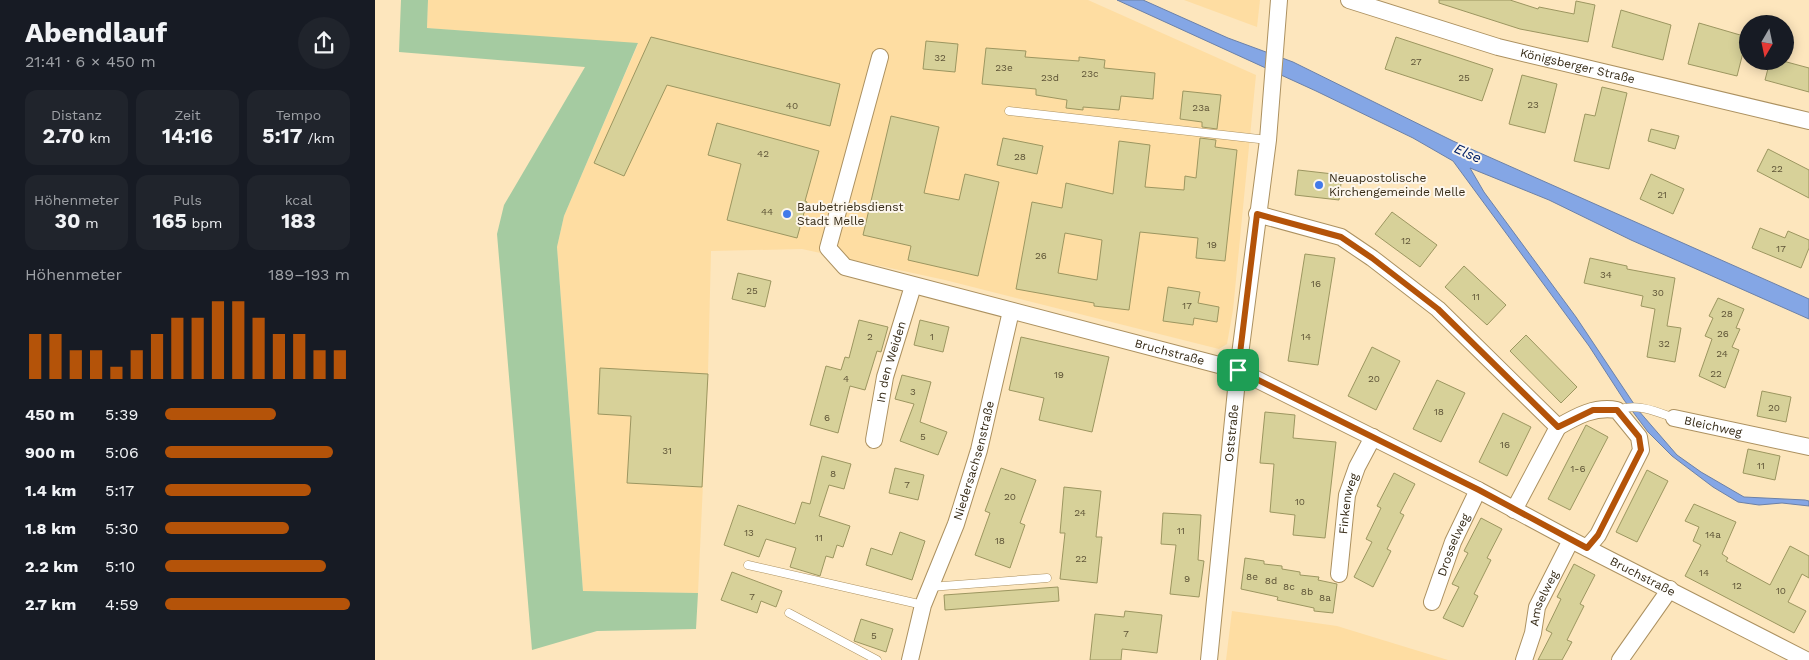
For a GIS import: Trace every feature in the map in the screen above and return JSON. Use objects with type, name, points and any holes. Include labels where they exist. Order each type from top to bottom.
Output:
[{"type":"street","name":"Oststraße","points":[[1209,660],[1238,370],[1268,140],[1279,0]]},
{"type":"street","name":"Königsberger Straße","points":[[1349,0],[1498,47],[1809,121]]},
{"type":"street","name":"Bruchstraße","points":[[880,58],[828,248],[845,267],[1238,370],[1479,490],[1571,540],[1670,589],[1805,660]]},
{"type":"street","points":[[1257,214],[1341,237],[1372,258],[1438,309],[1558,427]]},
{"type":"street","name":"In den Weiden","points":[[874,440],[885,377],[913,286]]},
{"type":"street","name":"Niedersachsenstraße","points":[[910,660],[923,605],[955,524],[979,450],[1011,311]]},
{"type":"street","points":[[1514,510],[1558,427],[1593,410],[1621,408],[1639,437],[1641,450],[1598,535],[1587,548]]},
{"type":"street","name":"Bleichweg","points":[[1674,418],[1809,447]]},
{"type":"street","name":"Finkenweg","points":[[1339,574],[1347,496],[1357,467],[1373,437]]},
{"type":"street","name":"Drosselweg","points":[[1432,602],[1453,542],[1479,490]]},
{"type":"street","name":"Amselweg","points":[[1524,660],[1533,633],[1537,607],[1571,540]]},
{"type":"street","points":[[1620,660],[1670,589]]},
{"type":"lane","points":[[1009,111],[1268,140]]},
{"type":"lane","name":"Bleichweg","points":[[1621,408],[1643,407],[1674,418]]},
{"type":"lane","points":[[748,565],[923,605]]},
{"type":"lane","points":[[931,587],[1047,578]]},
{"type":"lane","points":[[789,613],[877,660]]},
{"type":"shaded area","points":[[428,0],[1088,0],[1256,75],[1233,310],[1227,344],[1219,349],[945,280],[802,249],[711,251],[708,374],[698,593],[583,591],[557,247],[564,216],[638,44],[427,28]]},
{"type":"shaded area","points":[[1184,0],[1260,0],[1257,27]]},
{"type":"shaded area","points":[[1232,611],[1337,626],[1448,660],[1226,660]]},
{"type":"green space","points":[[401,0],[428,0],[427,28],[638,43],[564,216],[557,247],[583,591],[698,593],[696,629],[597,631],[532,650],[497,234],[504,205],[585,67],[399,52]]},
{"type":"water","name":"Else","points":[[1117,0],[1143,0],[1228,38],[1293,62],[1453,141],[1809,299],[1809,319],[1631,240],[1549,200],[1470,168],[1484,192],[1576,317],[1638,410],[1677,455],[1701,472],[1744,497],[1805,500],[1809,501],[1809,506],[1782,503],[1759,505],[1738,502],[1713,487],[1672,456],[1648,432],[1624,400],[1589,346],[1453,161],[1413,138],[1316,91]]},
{"type":"building","points":[[1439,0],[1510,0],[1538,9],[1539,7],[1574,14],[1576,1],[1595,5],[1588,42],[1520,29],[1439,3]]},
{"type":"building","points":[[1621,10],[1671,25],[1663,60],[1612,47]]},
{"type":"building","points":[[1699,23],[1739,35],[1739,68],[1737,76],[1688,64]]},
{"type":"building","points":[[651,37],[840,84],[830,126],[667,85],[624,176],[594,163]]},
{"type":"building","points":[[1396,37],[1493,69],[1482,101],[1385,69]]},
{"type":"building","points":[[926,41],[958,44],[955,72],[923,69]]},
{"type":"building","points":[[986,48],[1026,51],[1025,57],[1079,61],[1079,57],[1105,60],[1104,68],[1155,73],[1153,99],[1121,96],[1119,110],[1083,107],[1083,110],[1066,108],[1067,100],[1036,95],[1036,89],[982,84]]},
{"type":"building","points":[[1794,64],[1809,68],[1809,92],[1765,80],[1768,70],[1794,70]]},
{"type":"building","points":[[1522,75],[1557,84],[1545,133],[1509,124]]},
{"type":"building","points":[[1602,87],[1627,93],[1609,169],[1574,161],[1585,114],[1595,116]]},
{"type":"building","points":[[1183,91],[1221,95],[1217,129],[1202,127],[1202,122],[1180,119]]},
{"type":"building","points":[[891,116],[939,127],[924,193],[959,200],[965,174],[999,182],[978,276],[908,260],[911,246],[863,235]]},
{"type":"building","points":[[717,123],[819,151],[797,238],[727,220],[741,164],[708,155]]},
{"type":"building","points":[[1651,129],[1679,136],[1675,149],[1648,141]]},
{"type":"building","points":[[1003,138],[1043,146],[1037,174],[997,165]]},
{"type":"building","points":[[1200,138],[1216,140],[1215,147],[1237,150],[1225,261],[1196,258],[1198,238],[1140,232],[1129,310],[1094,306],[1094,303],[1016,289],[1032,202],[1062,208],[1066,183],[1113,194],[1119,141],[1150,145],[1145,187],[1184,190],[1185,176],[1196,178]],"holes":[[[1065,233],[1102,240],[1097,280],[1058,273]]]},
{"type":"building","points":[[1768,149],[1809,170],[1809,198],[1757,171]]},
{"type":"building","name":"Neuapostolische Kirchengemeinde Melle","points":[[1298,170],[1342,175],[1339,200],[1295,195]]},
{"type":"building","points":[[1651,174],[1684,189],[1673,214],[1640,199]]},
{"type":"building","points":[[1392,212],[1437,245],[1420,267],[1375,234]]},
{"type":"building","points":[[1760,228],[1785,238],[1788,231],[1809,240],[1809,248],[1801,268],[1752,248]]},
{"type":"building","points":[[1305,254],[1335,258],[1318,365],[1288,361]]},
{"type":"building","points":[[1590,258],[1627,266],[1627,269],[1675,278],[1667,326],[1681,328],[1675,362],[1647,357],[1655,309],[1641,306],[1643,296],[1584,283]]},
{"type":"building","points":[[1464,266],[1506,305],[1487,325],[1445,287]]},
{"type":"building","points":[[738,273],[771,281],[765,307],[732,299]]},
{"type":"building","points":[[1168,287],[1200,292],[1198,303],[1219,307],[1217,322],[1194,318],[1193,325],[1163,321]]},
{"type":"building","points":[[1718,298],[1744,309],[1736,328],[1740,329],[1732,347],[1739,350],[1725,388],[1699,376],[1712,339],[1705,336],[1713,318],[1709,316]]},
{"type":"building","points":[[859,320],[888,327],[881,352],[877,351],[865,390],[850,386],[838,433],[810,425],[826,366],[841,370],[845,357],[849,358]]},
{"type":"building","points":[[920,320],[949,327],[943,352],[914,345]]},
{"type":"building","points":[[1526,335],[1577,387],[1561,403],[1510,351]]},
{"type":"building","points":[[1021,337],[1109,357],[1092,432],[1039,420],[1044,398],[1009,390]]},
{"type":"building","points":[[1372,347],[1400,361],[1376,410],[1348,396]]},
{"type":"building","points":[[600,368],[708,374],[702,487],[627,483],[631,416],[598,414]]},
{"type":"building","points":[[902,375],[931,382],[920,422],[947,432],[938,455],[900,441],[914,404],[895,399]]},
{"type":"building","points":[[1437,380],[1465,393],[1441,442],[1413,429]]},
{"type":"building","points":[[1762,391],[1791,397],[1786,422],[1757,416]]},
{"type":"building","points":[[1265,412],[1295,415],[1293,438],[1336,442],[1325,538],[1293,535],[1295,515],[1270,512],[1274,464],[1260,463]]},
{"type":"building","points":[[1503,413],[1531,427],[1507,476],[1479,462]]},
{"type":"building","points":[[1586,425],[1608,437],[1570,510],[1548,499]]},
{"type":"building","points":[[1748,449],[1780,456],[1775,480],[1743,473]]},
{"type":"building","points":[[822,456],[851,464],[844,489],[829,485],[819,516],[850,526],[843,547],[837,545],[833,558],[826,556],[820,576],[790,567],[796,548],[766,539],[759,557],[724,545],[738,505],[795,524],[802,502],[810,504]]},
{"type":"building","points":[[895,468],[924,475],[918,500],[889,493]]},
{"type":"building","points":[[1001,468],[1036,480],[1020,523],[1025,525],[1010,568],[975,555],[990,513],[985,511]]},
{"type":"building","points":[[1647,470],[1668,481],[1637,542],[1616,532]]},
{"type":"building","points":[[1394,473],[1415,484],[1400,513],[1404,515],[1387,549],[1391,551],[1373,587],[1354,577],[1372,542],[1366,539],[1381,508],[1377,506]]},
{"type":"building","points":[[1064,487],[1101,491],[1096,537],[1102,537],[1097,583],[1060,579],[1065,533],[1060,533]]},
{"type":"building","points":[[1694,504],[1736,522],[1722,554],[1728,558],[1726,561],[1770,585],[1790,546],[1809,556],[1809,578],[1802,574],[1788,602],[1806,611],[1794,633],[1685,576],[1701,545],[1693,541],[1699,527],[1685,521]]},
{"type":"building","points":[[1163,513],[1201,515],[1198,560],[1204,561],[1199,597],[1170,594],[1176,545],[1161,544]]},
{"type":"building","points":[[1481,518],[1502,529],[1487,558],[1491,560],[1474,594],[1478,596],[1463,627],[1443,618],[1459,587],[1452,584],[1468,553],[1464,551]]},
{"type":"building","points":[[900,532],[925,541],[912,580],[866,565],[871,548],[892,555]]},
{"type":"building","points":[[1245,558],[1264,561],[1264,564],[1282,566],[1282,569],[1300,572],[1300,575],[1319,577],[1318,580],[1337,584],[1333,613],[1314,611],[1314,608],[1277,600],[1278,597],[1241,589]]},
{"type":"building","points":[[1574,564],[1595,575],[1580,604],[1584,606],[1567,640],[1572,642],[1562,660],[1538,660],[1552,633],[1546,630],[1561,599],[1557,597]]},
{"type":"building","points":[[732,572],[782,591],[776,607],[761,601],[757,613],[721,600]]},
{"type":"building","points":[[1058,587],[1059,601],[945,610],[944,595]]},
{"type":"building","points":[[1125,611],[1162,615],[1157,653],[1122,649],[1121,660],[1090,660],[1095,614],[1124,617]]},
{"type":"building","points":[[861,619],[893,629],[886,652],[854,641]]},
{"type":"place","name":"Neuapostolische Kirchengemeinde Melle","points":[[1319,185]]},
{"type":"place","name":"Baubetriebsdienst Stadt Melle","points":[[787,214]]},
{"type":"route","points":[[1257,214],[1341,237],[1372,258],[1438,309],[1558,427],[1593,410],[1605,408],[1617,410],[1639,437],[1641,450],[1598,535],[1587,548],[1479,490],[1238,370],[1257,214]]}]
